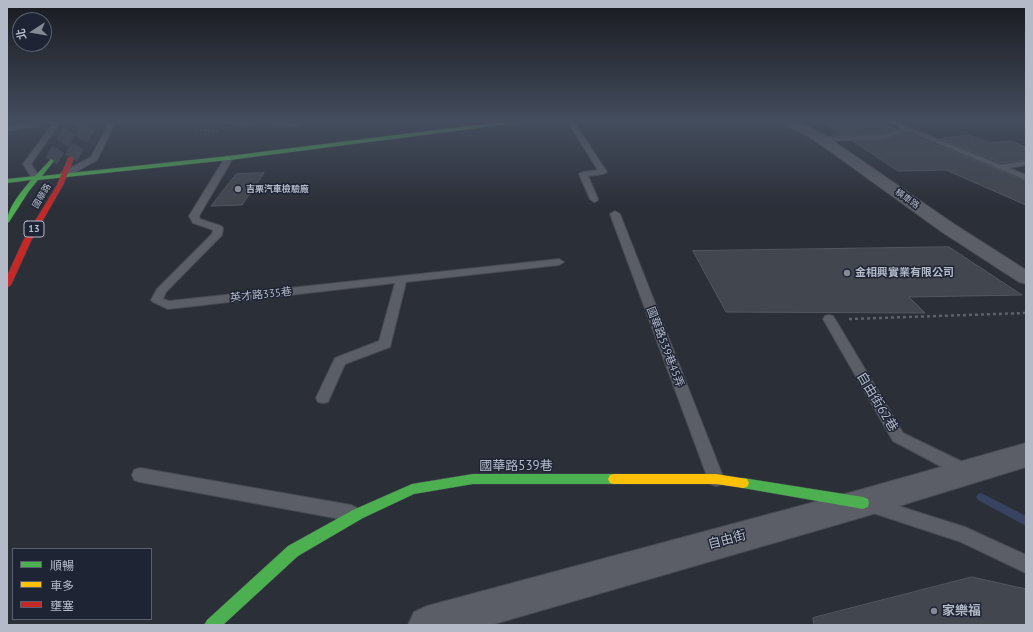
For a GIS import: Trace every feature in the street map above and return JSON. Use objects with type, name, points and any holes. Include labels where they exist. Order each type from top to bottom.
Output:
[{"type":"street","points":[[7,181],[287,150]]},
{"type":"street","name":"橫車路","points":[[838,150],[931,216],[1008,268],[1026,278]]},
{"type":"street","name":"國華路","points":[[7,285],[27,240],[60,185],[71,158]]},
{"type":"street","name":"國華路","points":[[7,221],[36,178],[51,160]]},
{"type":"street","name":"自由街","points":[[427,625],[863,503],[1026,455]]},
{"type":"street","name":"國華路539巷","points":[[212,625],[293,551],[358,514],[412,489],[473,479],[716,480],[863,503]]},
{"type":"lane","points":[[36,178],[27,164],[37,150]]},
{"type":"lane","points":[[64,175],[94,158],[98,150]]},
{"type":"lane","points":[[589,150],[603,172],[584,174],[594,199]]},
{"type":"lane","points":[[960,150],[1026,178]]},
{"type":"lane","points":[[64,175],[83,158]]},
{"type":"lane","name":"英才路335巷","points":[[229,158],[194,216],[196,221],[218,228],[217,235],[161,291],[157,300],[168,306],[559,262]]},
{"type":"lane","points":[[35,162],[36,178]]},
{"type":"lane","points":[[1001,167],[1026,163]]},
{"type":"lane","name":"國華路539巷45弄","points":[[615,214],[716,480]]},
{"type":"lane","points":[[323,398],[340,361],[385,344],[401,280]]},
{"type":"lane","name":"自由街62巷","points":[[829,320],[898,437],[968,473]]},
{"type":"lane","points":[[140,475],[358,514]]},
{"type":"lane","points":[[863,503],[965,535],[1026,564]]},
{"type":"path","points":[[829,320],[1026,313]]},
{"type":"building","points":[[867,150],[950,150],[1026,181],[1026,205],[946,170],[898,171]]},
{"type":"building","points":[[969,150],[1026,150],[1026,160],[1001,163]]},
{"type":"building","name":"吉栗汽車檢驗廠","points":[[264,173],[242,205],[211,206],[236,174]]},
{"type":"building","name":"金相興實業有限公司","points":[[949,247],[1022,295],[909,297],[925,313],[726,312],[693,251]]},
{"type":"building","name":"家樂福","points":[[972,577],[1026,589],[1026,625],[814,625],[813,618]]},
{"type":"waterway","points":[[981,497],[1026,521]]},
{"type":"tunnel","points":[[51,161],[58,150]]},
{"type":"tunnel","points":[[71,158],[75,150]]},
{"type":"traffic: fast","points":[[7,181],[287,150]]},
{"type":"traffic: fast","points":[[7,221],[26,190],[51,161]]},
{"type":"traffic: fast","points":[[212,625],[293,551],[358,514],[412,489],[473,479],[614,479]]},
{"type":"traffic: fast","points":[[743,483],[863,503]]},
{"type":"traffic: slow","points":[[614,479],[716,479],[743,483]]},
{"type":"traffic: jam","points":[[7,285],[27,241],[60,185],[71,158]]},
{"type":"place","name":"吉栗汽車檢驗廠","points":[[238,189]]},
{"type":"place","name":"金相興實業有限公司","points":[[847,273]]},
{"type":"place","name":"家樂福","points":[[934,611]]}]
